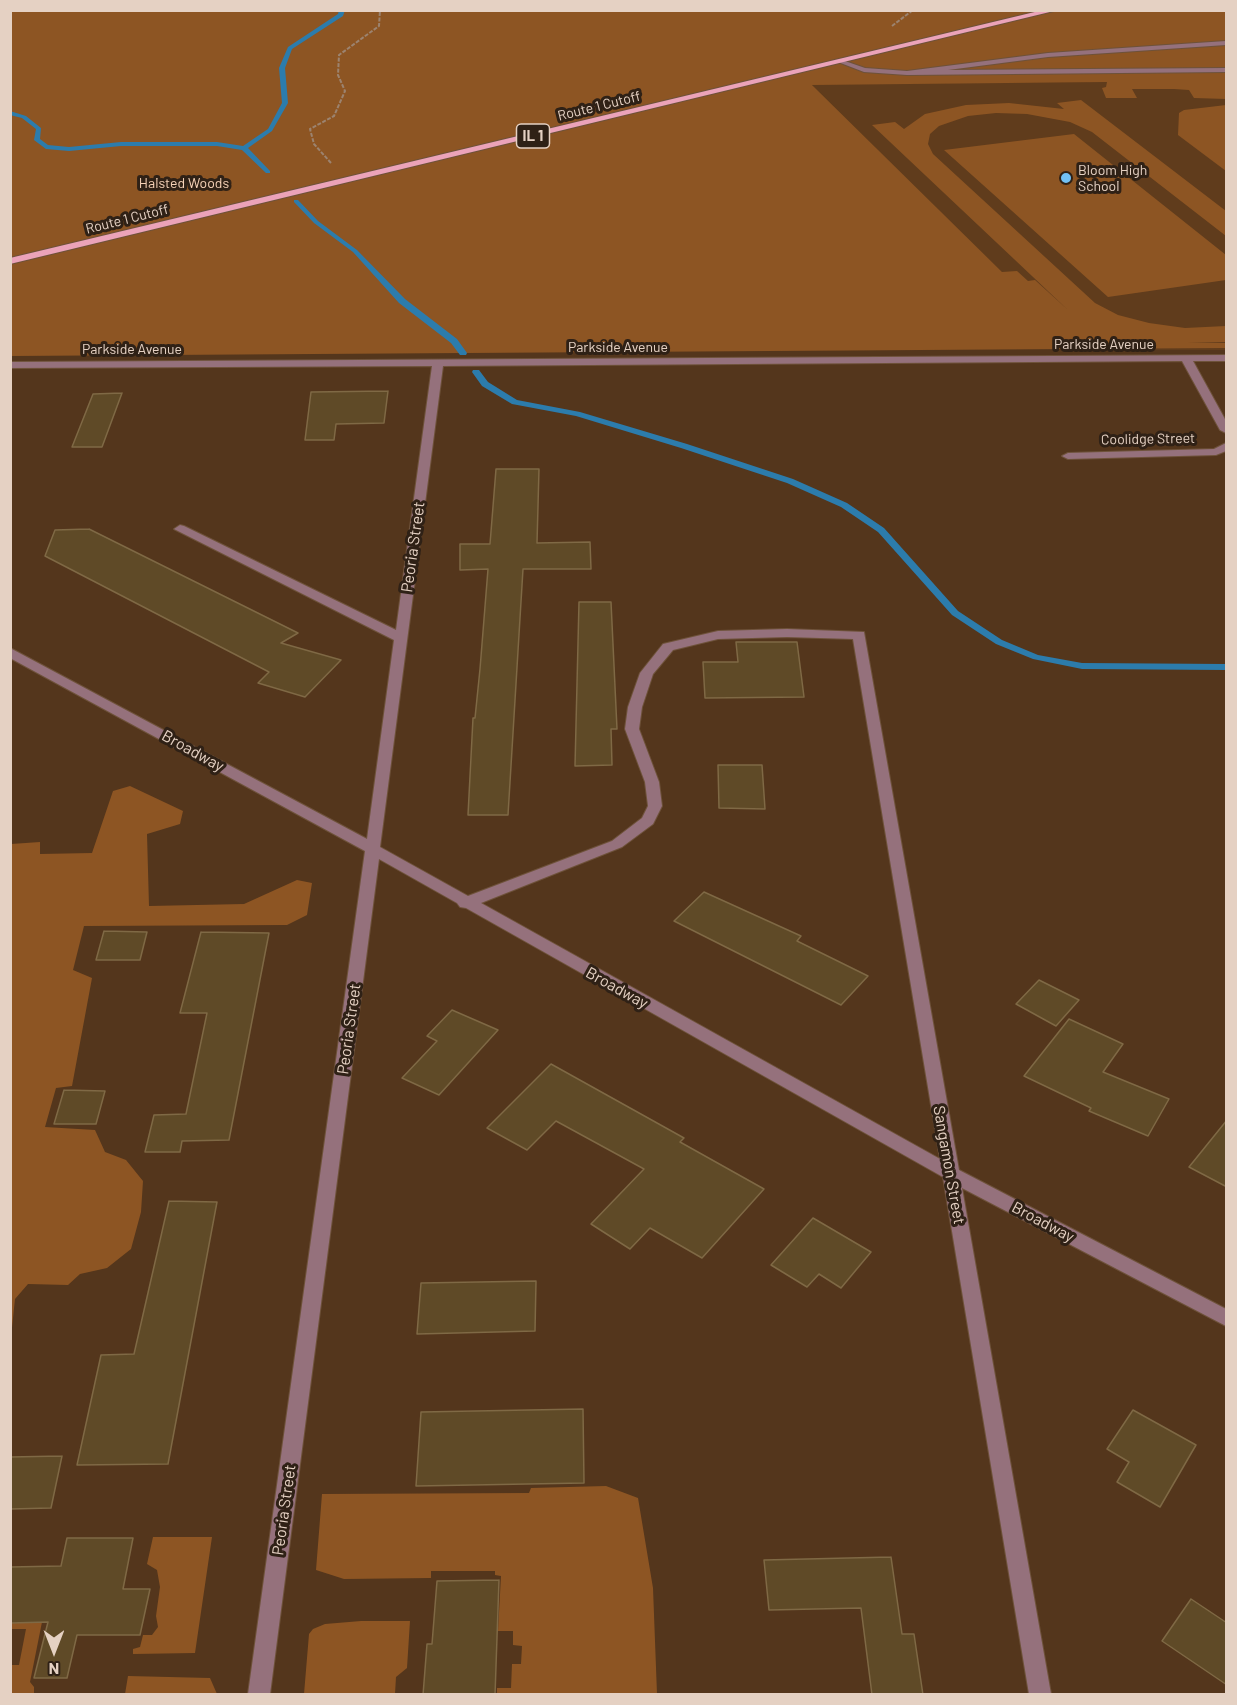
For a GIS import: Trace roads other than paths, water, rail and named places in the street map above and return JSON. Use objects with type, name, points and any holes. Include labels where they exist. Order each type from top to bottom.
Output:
[{"type":"main road","name":"Route 1 Cutoff","points":[[10,261],[1054,10]]},
{"type":"street","points":[[907,73],[1048,55],[1227,43]]},
{"type":"street","points":[[842,62],[864,70],[907,73],[1227,70]]},
{"type":"street","name":"Parkside Avenue","points":[[10,365],[1227,358]]},
{"type":"street","points":[[1186,359],[1227,430]]},
{"type":"street","name":"Peoria Street","points":[[260,1695],[438,363]]},
{"type":"street","name":"Coolidge Street","points":[[1068,456],[1216,452],[1227,446]]},
{"type":"street","points":[[180,529],[401,638]]},
{"type":"street","name":"Sangamon Street","points":[[465,903],[618,844],[648,820],[654,806],[652,782],[632,729],[635,706],[647,673],[668,647],[718,635],[788,633],[859,635],[1040,1695]]},
{"type":"street","name":"Broadway","points":[[10,652],[373,849],[465,903],[950,1173],[1227,1318]]},
{"type":"waterway","points":[[244,148],[270,130],[285,103],[282,68],[290,48],[341,15],[342,10]]},
{"type":"waterway","points":[[10,113],[24,117],[39,129],[37,140],[46,147],[69,149],[121,144],[217,144],[244,148]]},
{"type":"waterway","points":[[244,148],[268,172]]},
{"type":"waterway","points":[[296,201],[316,222],[355,251],[402,301],[454,341],[463,353]]},
{"type":"waterway","points":[[476,372],[485,384],[515,402],[577,414],[684,446],[790,481],[844,505],[881,530],[955,613],[999,642],[1036,657],[1082,666],[1226,667]]},
{"type":"place","name":"Bloom High School","points":[[1066,178]]},
{"type":"park label","name":"Halsted Woods","points":[[184,183]]}]
